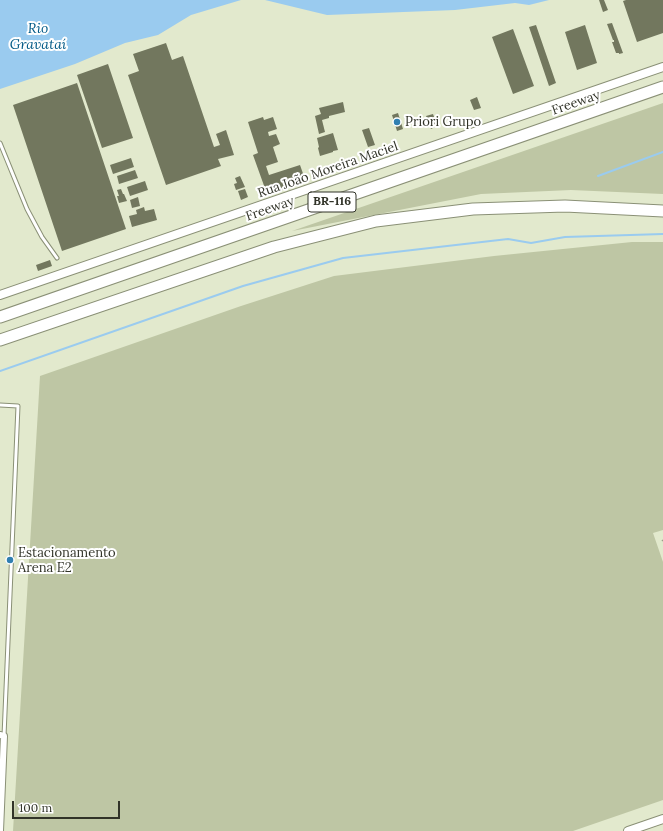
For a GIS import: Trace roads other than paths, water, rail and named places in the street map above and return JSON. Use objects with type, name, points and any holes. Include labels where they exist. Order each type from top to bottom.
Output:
[{"type":"highway","name":"Freeway","points":[[0,317],[663,87]]},
{"type":"highway","name":"BR-116","points":[[0,340],[274,247],[376,221],[480,209],[566,206],[663,211]]},
{"type":"street","name":"Rua João Moreira Maciel","points":[[0,295],[663,67]]},
{"type":"street","points":[[0,831],[2,735]]},
{"type":"street","points":[[628,831],[663,819]]},
{"type":"lane","points":[[0,143],[27,209],[42,237],[57,258]]},
{"type":"lane","points":[[0,405],[18,406],[2,735]]},
{"type":"water","name":"Rio Gravataí","points":[[0,0],[241,0],[191,15],[158,35],[125,43],[75,64],[0,89]]},
{"type":"water","points":[[265,0],[549,0],[529,5],[515,3],[455,10],[327,15]]},
{"type":"waterway","points":[[598,176],[663,152]]},
{"type":"waterway","points":[[0,371],[243,286],[343,258],[508,239],[531,243],[565,237],[663,234]]},
{"type":"place","name":"Priori Grupo","points":[[397,122]]},
{"type":"place","name":"Estacionamento Arena E2","points":[[10,560]]}]
